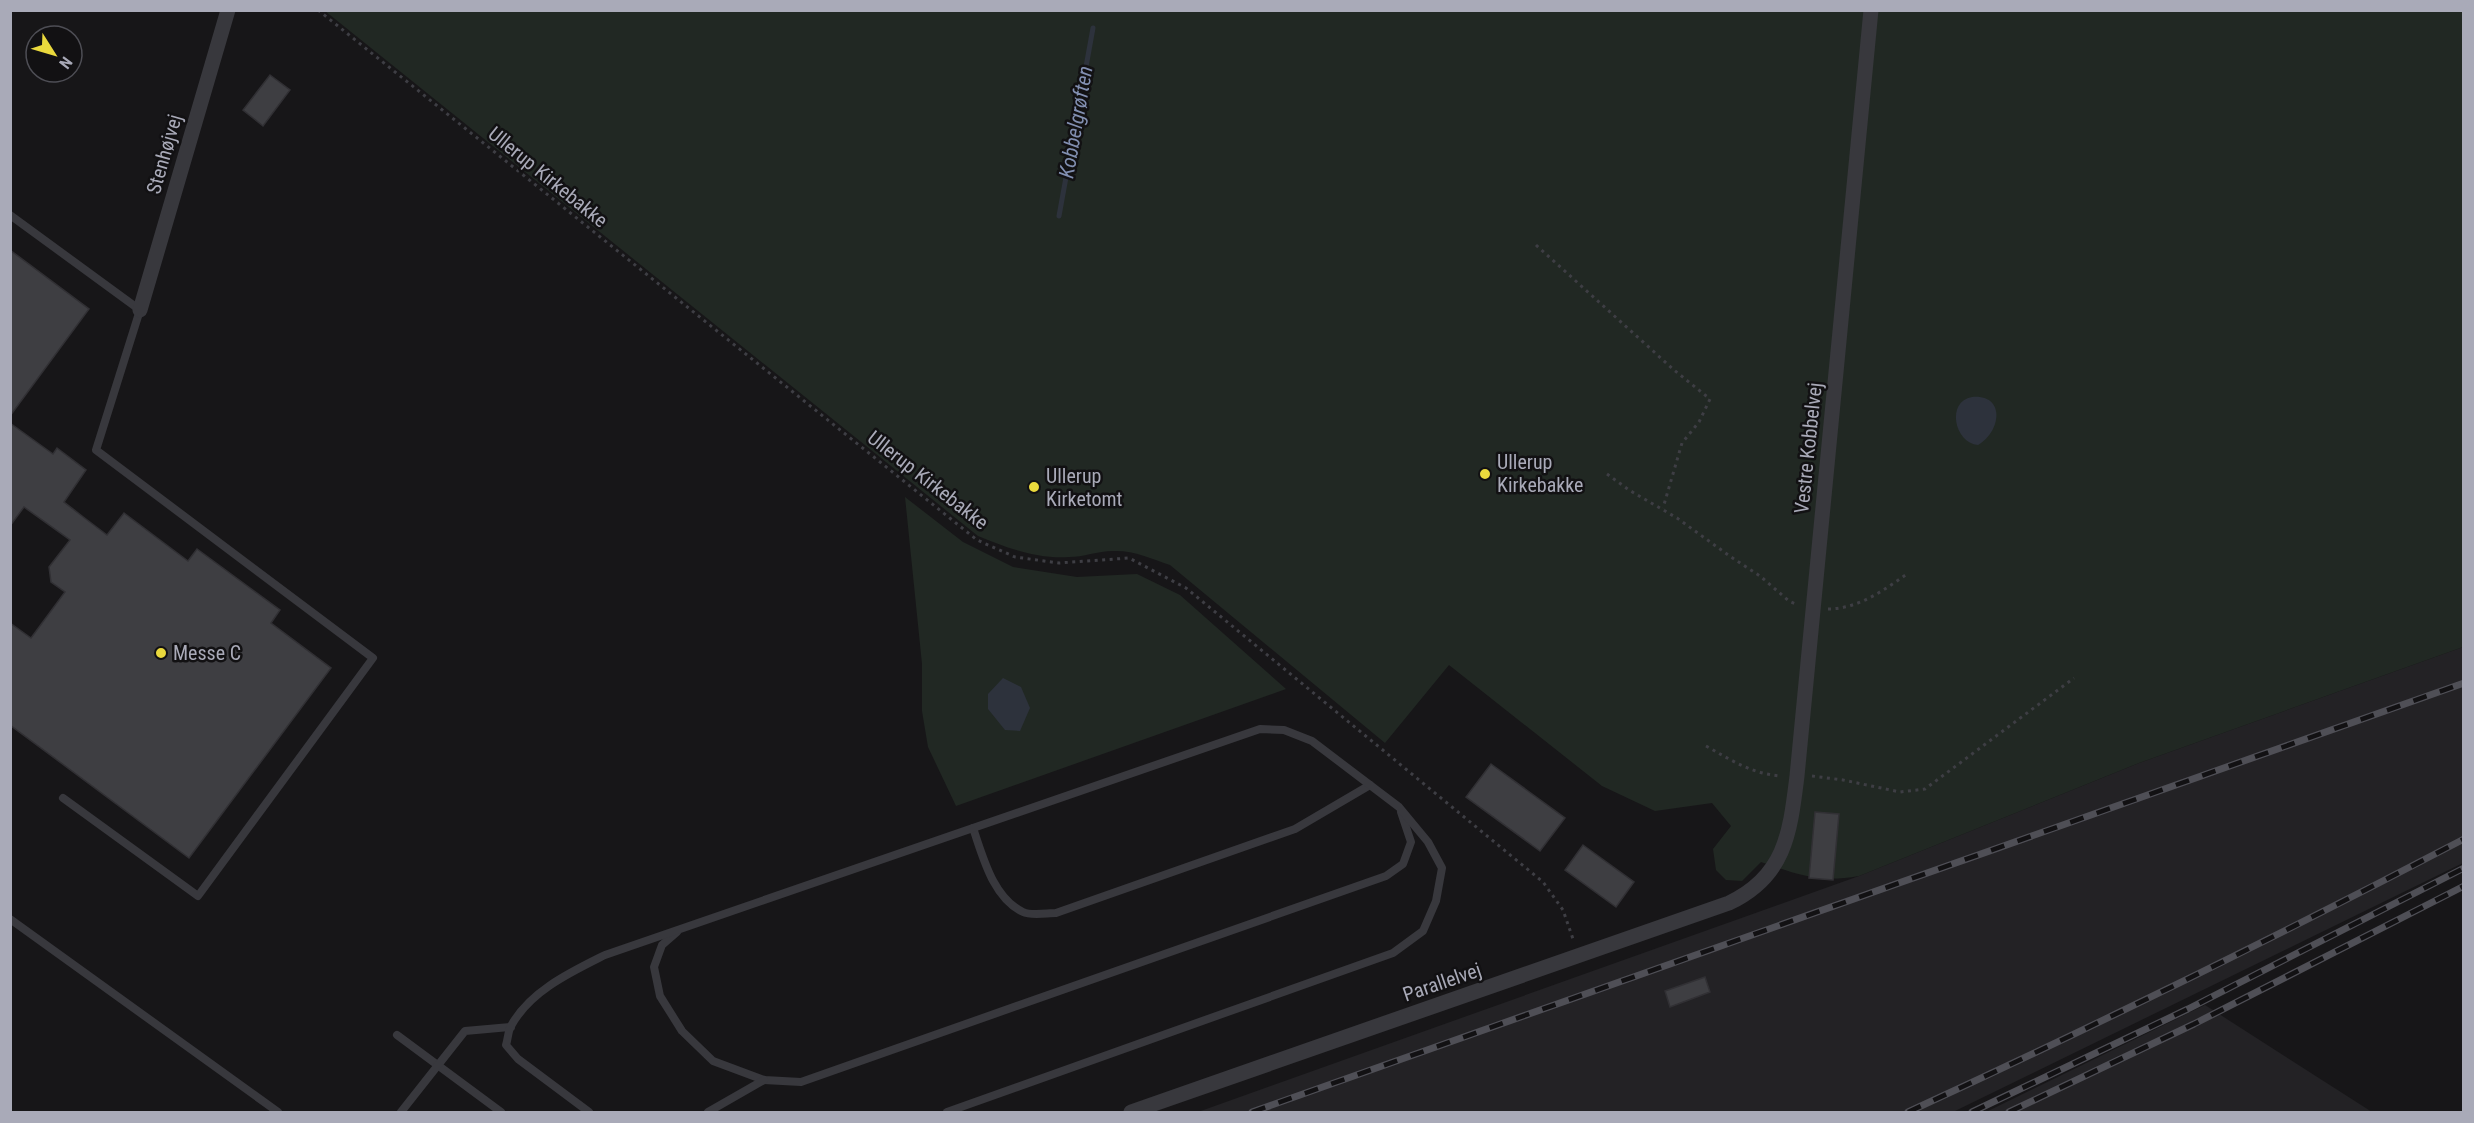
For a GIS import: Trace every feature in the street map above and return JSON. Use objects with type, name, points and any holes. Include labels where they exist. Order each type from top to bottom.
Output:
[{"type":"street","name":"Stenhøjvej","points":[[140,310],[228,10]]},
{"type":"street","name":"Vestre Kobbelvej","points":[[1762,882],[1785,846],[1797,776],[1871,10]]},
{"type":"street","name":"Parallelvej","points":[[1131,1113],[1729,903],[1762,882]]},
{"type":"lane","points":[[10,215],[140,310],[96,450],[373,658],[198,896],[63,798]]},
{"type":"lane","points":[[589,1113],[518,1059],[506,1045],[511,1027],[529,1004],[559,978],[605,955],[1260,729],[1284,730],[1312,741],[1399,807],[1428,842],[1442,868],[1436,901],[1423,931],[1393,953],[947,1113]]},
{"type":"lane","points":[[973,828],[986,866],[1003,897],[1024,913],[1056,913],[1295,829],[1370,785]]},
{"type":"lane","points":[[682,928],[662,945],[654,967],[660,996],[682,1031],[713,1061],[765,1080],[801,1082],[1386,876],[1403,864],[1411,843],[1399,807]]},
{"type":"lane","points":[[10,919],[278,1113]]},
{"type":"lane","points":[[401,1113],[465,1031],[511,1027]]},
{"type":"lane","points":[[397,1035],[501,1113]]},
{"type":"lane","points":[[708,1113],[765,1080]]},
{"type":"path","name":"Ullerup Kirkebakke","points":[[318,10],[977,540],[1015,557],[1059,563],[1129,558],[1186,588],[1544,882],[1563,910],[1578,956]]},
{"type":"path","points":[[1536,245],[1674,370],[1710,399],[1699,422],[1682,443],[1663,508]]},
{"type":"path","points":[[1607,474],[1629,490],[1663,508],[1760,576],[1789,601],[1814,608],[1834,609],[1854,605],[1876,594],[1907,573]]},
{"type":"path","points":[[1706,746],[1747,769],[1767,775],[1843,780],[1900,792],[1919,791],[1931,786],[2074,678]]},
{"type":"shaded area","points":[[325,11],[2463,11],[2463,647],[2139,763],[1859,876],[1820,878],[1787,871],[1761,862],[1742,881],[1726,880],[1716,870],[1713,849],[1731,826],[1712,803],[1655,811],[1602,786],[1449,665],[1385,743],[1170,565],[1123,551],[1075,557],[1045,556],[1011,548],[978,536]]},
{"type":"shaded area","points":[[1972,397],[1991,401],[1996,415],[1992,432],[1978,445],[1970,443],[1963,437],[1956,422],[1959,406],[1964,400]]},
{"type":"shaded area","points":[[905,497],[963,542],[1013,567],[1077,577],[1137,574],[1180,595],[1286,689],[956,806],[928,747],[922,711],[922,664]]},
{"type":"shaded area","points":[[2463,647],[2463,863],[1953,1112],[1198,1112],[1859,876],[2139,763]]},
{"type":"shaded area","points":[[1003,678],[1021,687],[1030,708],[1020,731],[1005,730],[988,709],[988,694]]},
{"type":"shaded area","points":[[2205,1005],[2372,1112],[1986,1112]]},
{"type":"building","points":[[270,75],[290,90],[263,126],[243,110]]},
{"type":"building","points":[[10,250],[89,309],[10,416]]},
{"type":"building","name":"Messe C","points":[[10,423],[53,454],[57,448],[86,470],[64,502],[82,516],[107,535],[124,513],[188,561],[197,549],[280,610],[271,623],[331,668],[189,858],[10,725],[10,623],[31,638],[65,592],[51,582],[49,567],[70,540],[24,507],[10,526]]},
{"type":"building","points":[[1491,764],[1565,818],[1540,851],[1466,797]]},
{"type":"building","points":[[1815,812],[1839,814],[1833,880],[1809,878]]},
{"type":"building","points":[[1583,845],[1634,882],[1616,907],[1565,870]]},
{"type":"building","points":[[1705,977],[1710,992],[1670,1007],[1665,991]]},
{"type":"waterway","name":"Kobbelgrøften","points":[[1059,216],[1093,28]]},
{"type":"railway","points":[[1252,1112],[2464,683]]},
{"type":"railway","points":[[1908,1112],[2187,979],[2464,839]]},
{"type":"railway","points":[[1972,1112],[2188,1009],[2464,868]]},
{"type":"railway","points":[[2009,1112],[2194,1024],[2464,886]]},
{"type":"place","name":"Ullerup Kirkebakke","points":[[1485,474]]},
{"type":"place","name":"Ullerup Kirketomt","points":[[1034,487]]},
{"type":"place","name":"Messe C","points":[[161,653]]}]
